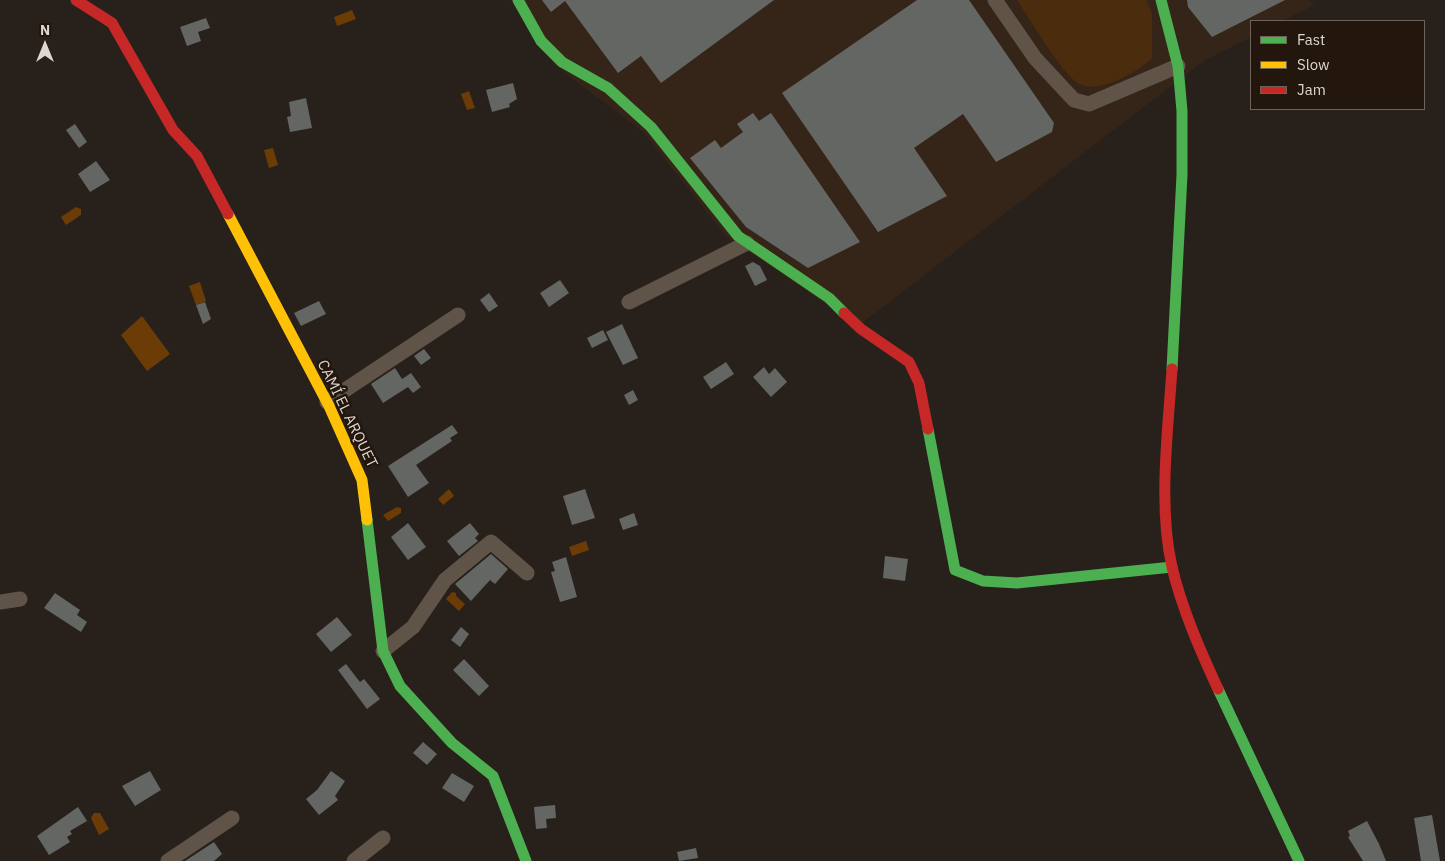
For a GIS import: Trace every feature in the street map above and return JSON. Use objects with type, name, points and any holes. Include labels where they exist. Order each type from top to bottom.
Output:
[{"type":"street","name":"CAMÍ EL ARQUET","points":[[76,0],[112,23],[173,130],[197,156],[327,402],[362,480],[383,651],[400,686],[452,743],[493,776],[526,861]]},
{"type":"street","points":[[518,0],[541,41],[562,62],[608,88],[631,106],[651,127],[680,166],[732,229],[747,243],[829,298],[861,329],[909,362],[919,384],[955,570],[983,581],[1017,583],[1172,567]]},
{"type":"street","points":[[995,0],[1035,58],[1074,100],[1089,104],[1178,66]]},
{"type":"street","points":[[1161,0],[1178,66],[1182,111],[1182,175],[1166,470],[1167,522],[1172,567],[1197,643],[1299,861]]},
{"type":"street","points":[[629,302],[747,243]]},
{"type":"street","points":[[327,402],[458,315]]},
{"type":"street","points":[[383,651],[413,627],[445,580],[491,542],[526,573]]},
{"type":"street","points":[[0,602],[20,599]]},
{"type":"street","points":[[168,861],[232,818]]},
{"type":"street","points":[[354,861],[383,838]]},
{"type":"shaded area","points":[[511,0],[1310,0],[1314,5],[1284,20],[1250,20],[1250,38],[1205,60],[858,326],[726,236],[643,132],[555,65]]},
{"type":"shaded area","points":[[1017,0],[1146,0],[1152,13],[1152,58],[1137,70],[1116,81],[1094,87],[1084,86],[1076,82],[1061,66]]},
{"type":"shaded area","points":[[352,10],[356,19],[337,26],[334,17]]},
{"type":"shaded area","points":[[469,91],[475,108],[467,110],[461,94]]},
{"type":"shaded area","points":[[273,148],[278,165],[269,168],[264,150]]},
{"type":"shaded area","points":[[76,207],[81,209],[81,215],[66,225],[61,217]]},
{"type":"shaded area","points":[[200,282],[206,301],[196,305],[189,286]]},
{"type":"shaded area","points":[[142,316],[170,354],[147,371],[121,335]]},
{"type":"shaded area","points":[[449,489],[454,496],[443,505],[438,499]]},
{"type":"shaded area","points":[[397,507],[401,508],[401,513],[388,521],[383,515]]},
{"type":"shaded area","points":[[586,541],[589,550],[572,556],[569,547]]},
{"type":"shaded area","points":[[452,592],[456,593],[456,596],[465,604],[459,611],[446,599]]},
{"type":"shaded area","points":[[94,813],[100,813],[109,829],[99,835],[91,818]]},
{"type":"building","points":[[542,0],[774,0],[661,83],[641,56],[618,73],[565,1],[551,12]]},
{"type":"building","points":[[917,0],[969,0],[1054,123],[1052,132],[996,162],[963,114],[914,148],[947,196],[878,232],[782,93]]},
{"type":"building","points":[[1187,0],[1285,0],[1212,37],[1188,7]]},
{"type":"building","points":[[206,18],[210,28],[198,32],[201,41],[187,46],[180,27]]},
{"type":"building","points":[[513,83],[517,99],[509,104],[510,107],[492,112],[486,90]]},
{"type":"building","points":[[306,98],[312,128],[290,132],[287,117],[291,116],[289,102]]},
{"type":"building","points":[[753,113],[759,121],[771,113],[860,242],[808,268],[746,227],[690,158],[715,140],[721,148],[743,132],[737,124]]},
{"type":"building","points":[[75,124],[87,142],[79,148],[66,130]]},
{"type":"building","points":[[96,161],[110,180],[90,192],[78,174]]},
{"type":"building","points":[[753,262],[760,266],[767,280],[755,286],[745,266]]},
{"type":"building","points":[[560,280],[569,293],[549,307],[540,293]]},
{"type":"building","points":[[489,293],[498,306],[489,312],[480,300]]},
{"type":"building","points":[[319,301],[326,314],[301,326],[294,313]]},
{"type":"building","points":[[205,302],[211,319],[203,324],[196,305]]},
{"type":"building","points":[[622,324],[638,358],[623,365],[606,332]]},
{"type":"building","points":[[603,330],[608,340],[592,348],[587,338]]},
{"type":"building","points":[[424,349],[431,358],[421,365],[414,356]]},
{"type":"building","points":[[726,362],[734,374],[711,389],[703,377]]},
{"type":"building","points":[[764,367],[769,374],[775,368],[787,382],[771,397],[753,377]]},
{"type":"building","points":[[395,368],[402,379],[411,373],[421,387],[413,393],[408,387],[383,403],[371,384]]},
{"type":"building","points":[[633,390],[638,400],[629,405],[624,395]]},
{"type":"building","points":[[452,425],[458,433],[450,438],[452,441],[416,465],[429,483],[408,497],[388,466]]},
{"type":"building","points":[[585,489],[595,518],[572,525],[563,496]]},
{"type":"building","points":[[634,513],[638,525],[623,530],[619,519]]},
{"type":"building","points":[[408,523],[426,547],[408,560],[391,537]]},
{"type":"building","points":[[470,523],[479,534],[475,538],[478,541],[459,556],[447,541]]},
{"type":"building","points":[[491,554],[508,569],[495,584],[490,580],[471,601],[455,584]]},
{"type":"building","points":[[885,556],[908,559],[905,581],[883,578]]},
{"type":"building","points":[[566,557],[577,597],[560,602],[551,572],[555,571],[552,562]]},
{"type":"building","points":[[55,593],[80,610],[77,615],[87,622],[81,632],[44,608]]},
{"type":"building","points":[[337,617],[352,635],[331,652],[316,634]]},
{"type":"building","points":[[461,627],[469,634],[460,647],[451,640]]},
{"type":"building","points":[[464,659],[489,686],[479,696],[453,670]]},
{"type":"building","points":[[346,664],[360,682],[364,679],[380,699],[367,709],[338,670]]},
{"type":"building","points":[[423,742],[437,754],[427,765],[413,753]]},
{"type":"building","points":[[150,771],[161,790],[135,806],[122,786]]},
{"type":"building","points":[[331,771],[345,781],[335,796],[338,800],[319,815],[306,799],[317,790]]},
{"type":"building","points":[[452,773],[474,786],[464,802],[442,788]]},
{"type":"building","points":[[555,805],[556,818],[546,819],[547,828],[536,829],[534,807]]},
{"type":"building","points":[[78,807],[87,821],[70,831],[72,834],[67,837],[70,842],[49,855],[37,836]]},
{"type":"building","points":[[1432,815],[1440,861],[1421,861],[1414,818]]},
{"type":"building","points":[[1367,821],[1386,861],[1363,861],[1348,837],[1350,836],[1348,831]]},
{"type":"building","points":[[214,842],[222,854],[214,861],[185,861]]},
{"type":"building","points":[[696,848],[698,858],[679,861],[677,852]]},
{"type":"traffic: fast","points":[[518,0],[541,41],[562,62],[608,88],[651,127],[738,236],[829,298],[844,313]]},
{"type":"traffic: fast","points":[[1161,0],[1178,66],[1182,111],[1182,175],[1172,369]]},
{"type":"traffic: fast","points":[[928,429],[955,570],[983,581],[1017,583],[1172,567]]},
{"type":"traffic: fast","points":[[367,520],[383,651],[400,686],[452,743],[493,776],[526,861]]},
{"type":"traffic: fast","points":[[1218,689],[1299,861]]},
{"type":"traffic: slow","points":[[228,214],[329,406],[362,480],[367,520]]},
{"type":"traffic: jam","points":[[76,0],[112,23],[173,130],[197,156],[228,214]]},
{"type":"traffic: jam","points":[[844,313],[861,329],[909,362],[919,383],[928,429]]},
{"type":"traffic: jam","points":[[1172,369],[1165,468],[1168,543],[1176,583],[1186,614],[1218,689]]}]
